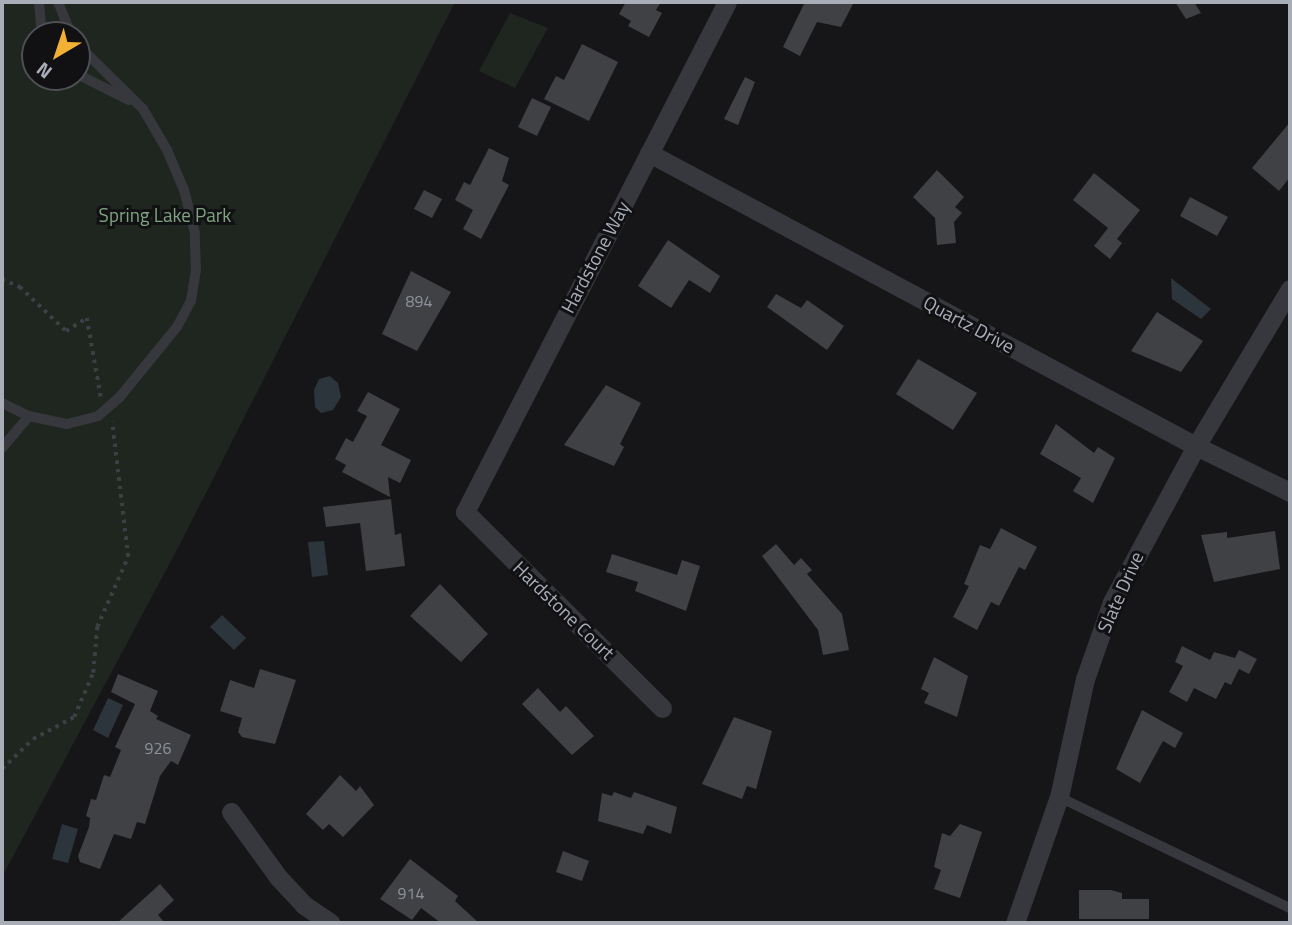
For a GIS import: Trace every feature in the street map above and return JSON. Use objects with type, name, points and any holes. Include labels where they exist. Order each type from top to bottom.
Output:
[{"type":"street","name":"Hardstone Way","points":[[465,512],[727,2]]},
{"type":"street","name":"Quartz Drive","points":[[649,153],[1196,446],[1290,492]]},
{"type":"street","name":"Slate Drive","points":[[1015,923],[1059,797],[1085,679],[1112,602],[1196,446],[1290,289]]},
{"type":"street","name":"Hardstone Court","points":[[465,512],[662,708]]},
{"type":"street","points":[[231,812],[278,877],[304,905],[331,923]]},
{"type":"lane","points":[[38,2],[40,21]]},
{"type":"lane","points":[[58,2],[65,21]]},
{"type":"lane","points":[[2,403],[29,416],[84,423],[107,411],[177,327],[191,301],[196,271],[190,211],[167,149],[143,109],[91,58]]},
{"type":"lane","points":[[91,81],[143,109]]},
{"type":"lane","points":[[2,448],[29,416]]},
{"type":"lane","points":[[1059,797],[1290,908]]},
{"type":"path","points":[[2,279],[20,287],[66,331],[87,318],[102,402]]},
{"type":"path","points":[[2,769],[33,739],[74,717],[93,673],[97,627],[128,557],[112,422]]},
{"type":"green space","name":"Spring Lake Park","points":[[2,2],[455,2],[180,544],[2,877]]},
{"type":"green space","points":[[510,13],[548,28],[515,88],[479,71]]},
{"type":"shaded area","points":[[1171,278],[1211,309],[1201,319],[1172,299]]},
{"type":"shaded area","points":[[330,376],[338,383],[341,397],[333,410],[321,413],[315,407],[314,390],[319,379]]},
{"type":"shaded area","points":[[324,541],[328,575],[312,577],[308,542]]},
{"type":"shaded area","points":[[222,615],[246,638],[234,650],[210,627]]},
{"type":"shaded area","points":[[108,698],[123,705],[108,738],[93,730]]},
{"type":"shaded area","points":[[62,824],[78,829],[68,863],[52,859]]},
{"type":"building","points":[[626,2],[661,2],[656,10],[662,13],[649,37],[628,26],[631,21],[619,14]]},
{"type":"building","points":[[805,2],[854,2],[841,27],[817,22],[800,56],[783,47]]},
{"type":"building","points":[[1175,2],[1194,2],[1201,13],[1186,19]]},
{"type":"building","points":[[582,44],[618,62],[589,121],[544,99],[556,76],[564,80]]},
{"type":"building","points":[[745,77],[755,82],[738,125],[724,119]]},
{"type":"building","points":[[532,98],[551,107],[537,136],[518,127]]},
{"type":"building","points":[[1290,122],[1290,177],[1279,191],[1252,168]]},
{"type":"building","points":[[489,148],[509,158],[502,181],[509,185],[481,239],[463,229],[473,210],[455,200],[464,182],[470,185]]},
{"type":"building","points":[[937,170],[964,197],[955,207],[962,213],[954,222],[956,243],[937,245],[935,218],[913,197]]},
{"type":"building","points":[[1094,173],[1140,210],[1117,239],[1122,243],[1110,259],[1094,246],[1108,228],[1073,200]]},
{"type":"building","points":[[424,190],[442,199],[432,218],[414,209]]},
{"type":"building","points":[[1190,197],[1228,217],[1217,236],[1180,216]]},
{"type":"building","points":[[668,240],[720,276],[710,293],[689,280],[671,308],[638,286]]},
{"type":"building","points":[[411,271],[451,292],[417,351],[382,334]]},
{"type":"building","points":[[776,294],[801,308],[807,300],[844,326],[827,350],[767,307]]},
{"type":"building","points":[[1157,312],[1203,341],[1181,372],[1131,351]]},
{"type":"building","points":[[918,359],[977,393],[953,430],[896,394]]},
{"type":"building","points":[[606,385],[641,403],[620,444],[624,447],[614,466],[564,445]]},
{"type":"building","points":[[368,392],[400,409],[381,445],[411,460],[400,483],[388,477],[390,497],[342,472],[346,465],[335,459],[346,438],[353,442],[367,416],[357,411]]},
{"type":"building","points":[[1056,424],[1094,453],[1098,447],[1115,458],[1093,503],[1073,491],[1081,478],[1040,454]]},
{"type":"building","points":[[391,499],[395,535],[401,533],[405,566],[366,571],[360,523],[326,527],[323,507]]},
{"type":"building","points":[[1001,528],[1037,547],[1025,570],[1019,567],[999,606],[991,602],[977,630],[953,617],[969,586],[964,584],[980,545],[990,549]]},
{"type":"building","points":[[1275,531],[1280,569],[1214,582],[1201,535],[1227,532],[1227,538]]},
{"type":"building","points":[[776,544],[794,565],[801,558],[812,570],[807,574],[842,614],[849,650],[823,655],[818,630],[762,556]]},
{"type":"building","points":[[612,554],[677,575],[682,560],[700,566],[686,611],[635,591],[638,582],[606,572]]},
{"type":"building","points":[[440,584],[488,634],[461,662],[410,616]]},
{"type":"building","points":[[1182,646],[1210,660],[1214,652],[1235,658],[1239,650],[1257,659],[1249,674],[1239,669],[1231,685],[1225,682],[1216,699],[1194,688],[1187,702],[1169,692],[1183,666],[1175,662]]},
{"type":"building","points":[[934,657],[968,676],[957,717],[924,703],[929,693],[921,689]]},
{"type":"building","points":[[260,669],[296,680],[275,744],[242,737],[238,732],[242,718],[220,711],[230,680],[254,688]]},
{"type":"building","points":[[118,674],[158,691],[150,711],[158,716],[156,719],[191,735],[178,765],[171,761],[160,776],[145,824],[137,822],[131,839],[114,834],[100,869],[80,862],[78,856],[89,827],[90,818],[86,816],[91,799],[96,800],[104,775],[110,777],[121,750],[115,747],[135,704],[111,692]]},
{"type":"building","points":[[538,688],[560,712],[566,706],[594,736],[572,755],[522,704]]},
{"type":"building","points":[[1142,710],[1183,733],[1175,748],[1163,741],[1140,783],[1116,769]]},
{"type":"building","points":[[734,717],[772,731],[756,789],[747,786],[742,799],[702,784]]},
{"type":"building","points":[[340,775],[356,791],[360,786],[374,805],[343,837],[329,824],[323,830],[306,814]]},
{"type":"building","points":[[614,792],[631,798],[634,792],[677,807],[671,834],[647,825],[643,834],[598,821],[602,793],[612,796]]},
{"type":"building","points":[[960,824],[982,832],[960,898],[934,889],[941,870],[934,867],[942,833],[950,836]]},
{"type":"building","points":[[563,851],[589,861],[582,881],[556,872]]},
{"type":"building","points":[[410,859],[458,896],[455,901],[479,923],[441,923],[421,908],[412,920],[380,899]]},
{"type":"building","points":[[160,884],[174,900],[158,915],[165,923],[117,923]]},
{"type":"building","points":[[1079,890],[1111,890],[1122,893],[1122,899],[1149,899],[1149,919],[1079,919]]}]
